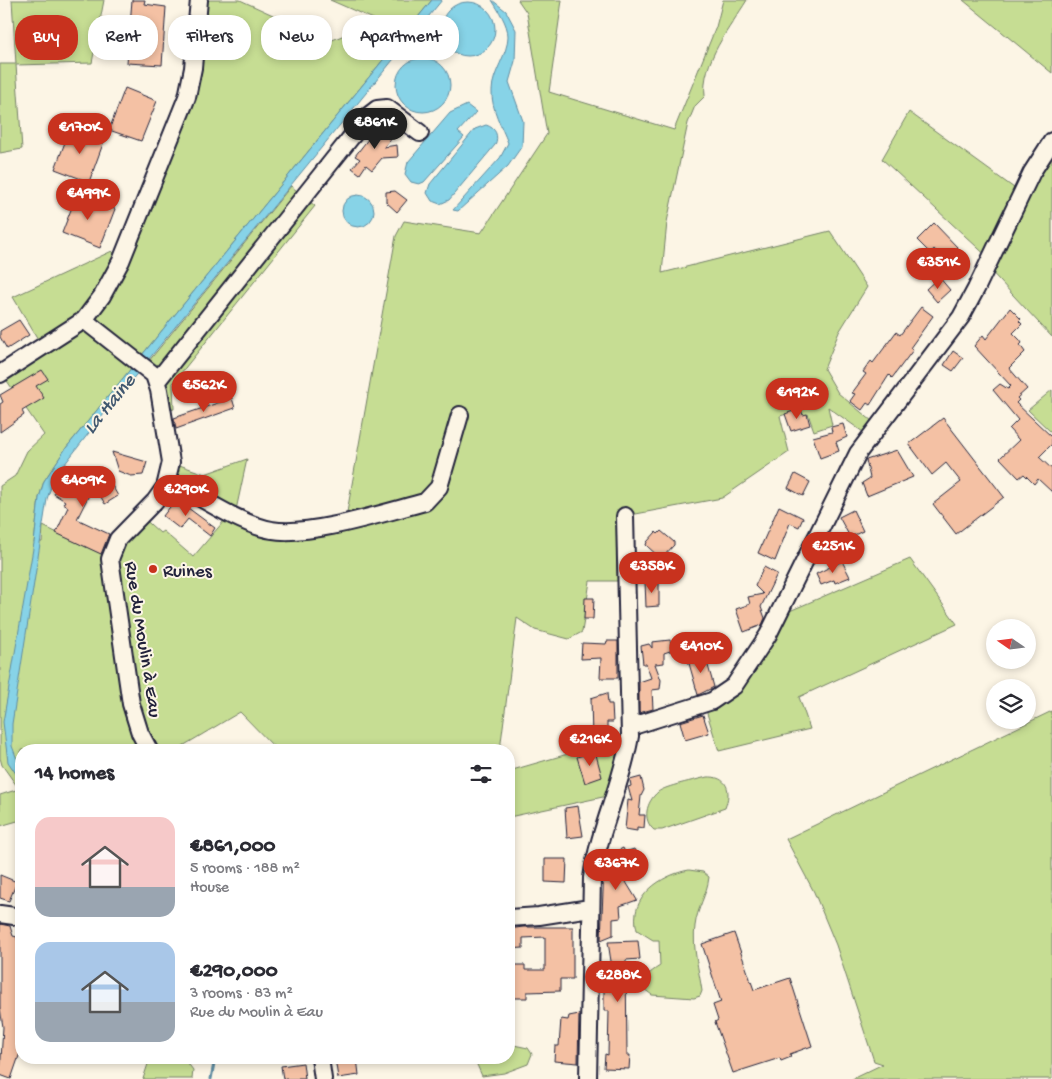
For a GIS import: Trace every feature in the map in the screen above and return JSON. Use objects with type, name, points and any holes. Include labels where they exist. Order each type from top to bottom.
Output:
[{"type":"street","points":[[0,374],[84,320],[102,296],[121,261],[187,97],[193,68],[199,0]]},
{"type":"street","points":[[153,375],[368,116],[377,109],[387,108],[420,133]]},
{"type":"street","points":[[630,727],[712,701],[734,686],[768,635],[858,452],[960,317],[976,290],[1032,172],[1052,142]]},
{"type":"street","points":[[84,320],[153,375],[171,462],[169,480],[230,514],[271,530],[299,530],[346,522],[425,502],[439,487],[460,415]]},
{"type":"street","name":"Rue du Moulin à Eau","points":[[146,744],[130,704],[110,559],[118,540],[155,501],[169,480]]},
{"type":"street","points":[[588,1079],[590,908],[594,860],[626,761],[630,727],[625,516]]},
{"type":"street","points":[[515,918],[590,908]]},
{"type":"street","points":[[0,914],[15,916]]},
{"type":"street","points":[[321,1064],[323,1079]]},
{"type":"green space","points":[[12,0],[104,0],[101,15],[88,15],[88,60],[93,60],[92,63],[16,65],[22,149],[0,153],[0,64],[16,64],[16,60],[78,60],[78,15],[15,15],[15,48]]},
{"type":"green space","points":[[199,0],[240,0],[273,15],[261,15],[261,60],[332,60],[332,40],[342,36],[342,60],[383,60],[66,448],[44,481],[39,498],[34,543],[42,542],[43,526],[110,558],[141,516],[160,533],[163,531],[193,557],[230,514],[169,480],[171,462],[205,474],[247,459],[236,510],[279,526],[346,518],[396,236],[404,221],[481,233],[547,134],[527,13],[518,0],[562,0],[549,92],[674,130],[716,27],[723,0],[747,0],[712,58],[707,71],[705,96],[695,106],[688,123],[667,222],[662,273],[830,231],[867,287],[839,332],[824,369],[838,393],[878,426],[870,437],[828,407],[832,425],[814,431],[808,414],[799,417],[797,411],[780,416],[789,452],[722,498],[625,516],[627,581],[590,581],[582,632],[569,639],[535,630],[517,618],[501,744],[271,744],[240,712],[186,744],[15,744],[15,783],[2,765],[0,758],[0,486],[15,476],[27,451],[44,435],[5,378],[39,341],[13,297],[112,251],[121,261],[187,97],[192,60],[251,60],[251,15],[197,15]]},
{"type":"green space","points":[[330,0],[432,0],[420,15],[364,15]]},
{"type":"green space","points":[[963,0],[1052,0],[1052,73]]},
{"type":"green space","points":[[909,112],[1021,193],[1052,141],[1052,337],[987,267],[991,260],[882,159]]},
{"type":"green space","points":[[291,186],[315,206],[173,383],[174,409],[163,412],[144,367]]},
{"type":"green space","points":[[1052,390],[1052,433],[1028,410]]},
{"type":"green space","points":[[910,559],[957,624],[799,697],[810,729],[719,751],[704,704],[712,701],[778,616]]},
{"type":"green space","points":[[1052,711],[1052,1079],[852,1079],[883,1064],[874,1061],[836,945],[814,892],[786,839],[1015,729],[1036,729],[1036,719]]},
{"type":"green space","points":[[630,736],[617,794],[515,816],[515,769]]},
{"type":"green space","points":[[707,777],[719,779],[726,785],[728,795],[725,808],[662,830],[654,830],[650,826],[647,816],[648,806],[658,792],[681,783]]},
{"type":"green space","points":[[15,790],[15,822],[0,826],[0,795]]},
{"type":"green space","points":[[689,870],[703,872],[709,877],[696,919],[694,934],[702,991],[700,996],[694,998],[652,995],[644,989],[644,985],[648,975],[660,966],[659,940],[653,940],[637,930],[637,907],[642,898],[658,882]]},
{"type":"green space","points":[[515,1045],[528,1048],[532,1054],[528,1064],[504,1073],[482,1076],[477,1064],[515,1064]]},
{"type":"green space","points":[[148,1064],[188,1064],[193,1070],[192,1079],[143,1079]]},
{"type":"water","points":[[432,0],[442,0],[430,15],[420,15]]},
{"type":"water","points":[[492,0],[506,11],[516,30],[515,61],[509,82],[523,121],[522,146],[508,166],[458,211],[453,210],[500,158],[508,143],[495,111],[492,91],[494,77],[507,43],[508,31]]},
{"type":"water","points":[[468,2],[478,4],[487,10],[494,24],[493,39],[487,48],[478,54],[468,56],[459,54],[459,15],[445,15],[458,4]]},
{"type":"water","name":"La Haine","points":[[383,60],[393,60],[95,425],[61,469],[51,487],[47,499],[12,724],[15,772],[8,762],[3,722],[34,543],[39,498],[44,481],[66,448]]},
{"type":"water","points":[[413,60],[433,60],[442,66],[449,80],[448,95],[442,104],[433,110],[423,112],[413,110],[404,104],[398,95],[396,85],[401,70]]},
{"type":"water","points":[[467,105],[476,112],[458,132],[464,137],[424,182],[419,184],[411,182],[405,174],[408,162],[450,113]]},
{"type":"water","points":[[486,125],[496,133],[495,145],[449,200],[440,204],[432,201],[427,193],[430,184],[475,129]]},
{"type":"water","points":[[358,195],[370,199],[374,211],[370,223],[358,227],[346,223],[342,211],[346,199]]},
{"type":"building","points":[[132,0],[145,0],[144,4],[166,7],[162,65],[127,63],[127,60],[158,60],[158,15],[131,15]]},
{"type":"building","points":[[125,88],[157,101],[141,141],[109,130]]},
{"type":"building","points":[[379,125],[393,136],[384,147],[397,145],[398,157],[382,158],[372,170],[366,165],[360,174],[352,168],[360,159],[355,156]]},
{"type":"building","points":[[70,129],[104,141],[89,182],[55,169]]},
{"type":"building","points":[[395,191],[407,200],[397,212],[386,202],[386,192]]},
{"type":"building","points":[[77,194],[115,209],[100,248],[62,233]]},
{"type":"building","points":[[934,223],[958,248],[945,260],[934,249],[930,253],[917,240]]},
{"type":"building","points":[[939,277],[950,290],[937,302],[926,289]]},
{"type":"building","points":[[921,307],[933,316],[910,348],[913,350],[892,378],[889,375],[870,405],[867,403],[862,410],[850,401],[855,394],[852,393],[866,374],[863,372],[871,361],[873,363],[896,332],[900,335]]},
{"type":"building","points":[[1010,308],[1021,319],[1019,321],[1022,324],[1013,333],[1022,343],[1020,345],[1025,352],[1009,368],[1027,389],[1017,398],[1019,400],[1016,403],[1052,437],[1052,444],[1039,457],[1052,469],[1052,492],[1038,479],[1034,484],[1024,474],[1019,478],[1000,458],[1019,440],[1009,429],[1018,420],[993,390],[1000,384],[1008,389],[1011,386],[974,346],[983,335],[986,339]]},
{"type":"building","points":[[19,320],[29,335],[7,349],[0,337],[0,331]]},
{"type":"building","points":[[953,351],[963,358],[953,371],[944,365]]},
{"type":"building","points":[[42,370],[48,379],[36,386],[44,398],[22,411],[24,415],[0,432],[0,404],[3,402],[0,395]]},
{"type":"building","points":[[232,398],[235,408],[176,429],[174,418]]},
{"type":"building","points":[[801,410],[803,415],[807,414],[810,425],[791,431],[785,414]]},
{"type":"building","points":[[943,418],[1004,497],[956,534],[933,504],[961,482],[946,463],[932,475],[909,444]]},
{"type":"building","points":[[843,424],[847,437],[836,442],[839,451],[820,458],[813,437],[832,432],[831,427]]},
{"type":"building","points":[[897,450],[913,477],[867,496],[862,483],[870,478],[866,460]]},
{"type":"building","points":[[112,452],[147,462],[143,475],[131,476],[118,471]]},
{"type":"building","points":[[71,466],[81,474],[82,472],[90,477],[92,481],[105,473],[118,496],[105,504],[94,485],[77,519],[109,534],[101,554],[56,533],[68,507],[63,504],[65,501],[54,494]]},
{"type":"building","points":[[795,474],[810,482],[803,496],[788,488]]},
{"type":"building","points":[[176,499],[215,528],[210,536],[188,519],[180,529],[163,516]]},
{"type":"building","points":[[779,506],[803,518],[799,527],[790,523],[775,561],[758,553]]},
{"type":"building","points":[[853,510],[863,531],[850,537],[839,517]]},
{"type":"building","points":[[661,531],[674,542],[674,545],[661,559],[646,545],[656,532],[658,534]]},
{"type":"building","points":[[842,561],[850,577],[835,583],[834,580],[821,585],[816,574]]},
{"type":"building","points":[[764,567],[777,574],[761,607],[765,618],[762,625],[744,632],[736,609],[750,604],[748,597],[763,594],[755,586]]},
{"type":"building","points":[[645,581],[659,581],[659,606],[646,607]]},
{"type":"building","points":[[585,598],[594,598],[593,619],[584,619]]},
{"type":"building","points":[[670,640],[673,650],[664,653],[664,663],[655,664],[661,680],[660,689],[652,690],[653,709],[639,713],[639,682],[651,678],[646,664],[643,664],[641,646],[649,644],[652,648],[652,642]]},
{"type":"building","points":[[607,641],[618,641],[618,678],[600,678],[601,658],[581,659],[582,643],[606,644]]},
{"type":"building","points":[[705,655],[714,687],[698,695],[688,660]]},
{"type":"building","points":[[607,693],[608,704],[612,704],[613,722],[607,722],[607,733],[592,738],[591,698]]},
{"type":"building","points":[[703,715],[709,733],[685,740],[680,722]]},
{"type":"building","points":[[595,751],[602,777],[585,783],[577,757]]},
{"type":"building","points":[[641,777],[644,790],[641,796],[639,815],[645,815],[644,828],[637,827],[637,831],[625,829],[628,800],[632,801],[628,787],[631,786],[630,780]]},
{"type":"building","points":[[578,806],[583,836],[567,838],[565,808]]},
{"type":"building","points":[[623,848],[625,852],[634,849],[639,859],[625,867],[626,882],[637,900],[620,906],[621,918],[613,919],[613,935],[601,940],[604,867],[614,867],[612,862],[618,860],[617,851]]},
{"type":"building","points":[[545,859],[567,859],[566,883],[545,882]]},
{"type":"building","points":[[0,875],[15,881],[15,887],[9,901],[0,898]]},
{"type":"building","points":[[0,924],[10,926],[13,936],[15,936],[16,1064],[11,1079],[0,1075],[3,1027],[0,1008]]},
{"type":"building","points":[[573,927],[573,979],[560,979],[560,991],[527,992],[527,998],[515,998],[515,965],[525,965],[525,970],[545,970],[545,937],[523,938],[523,948],[515,949],[515,928]]},
{"type":"building","points":[[734,933],[754,990],[790,978],[812,1046],[790,1054],[791,1057],[781,1061],[780,1058],[733,1073],[715,1022],[718,1020],[713,1005],[721,1002],[702,944]]},
{"type":"building","points":[[638,941],[640,959],[626,960],[627,1055],[630,1055],[629,1069],[604,1068],[605,1054],[608,1055],[609,1011],[604,1011],[604,974],[613,974],[608,942]]},
{"type":"building","points":[[579,1014],[578,1063],[554,1061],[555,1046],[559,1046],[561,1019],[568,1020],[569,1016]]},
{"type":"building","points":[[303,1064],[305,1079],[283,1079],[281,1066]]},
{"type":"building","points":[[336,1064],[358,1064],[359,1075],[338,1078]]},
{"type":"waterway","points":[[211,1079],[214,1064]]},
{"type":"place","name":"Ruines","points":[[153,569]]}]
